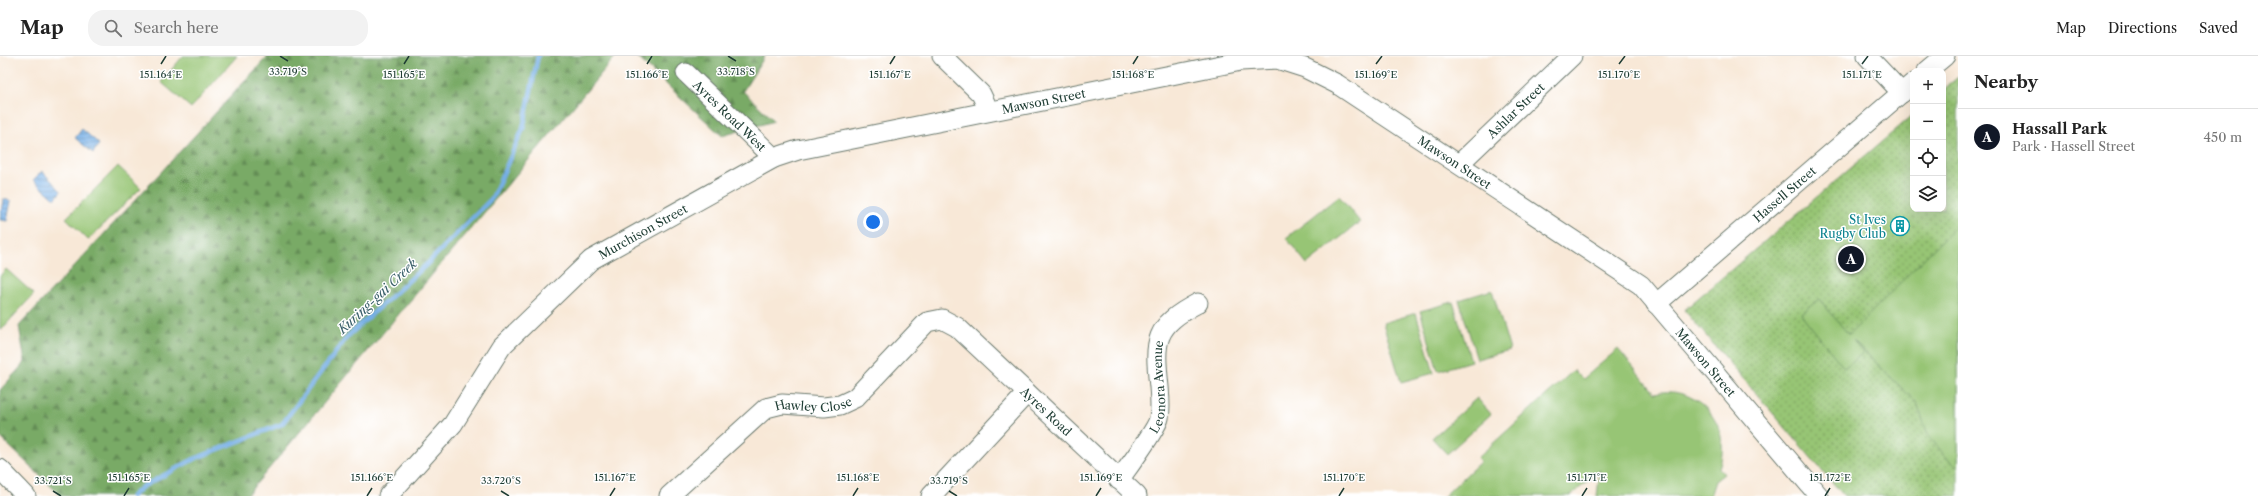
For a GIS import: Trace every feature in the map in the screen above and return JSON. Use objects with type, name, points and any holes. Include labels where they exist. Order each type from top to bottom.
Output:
[{"type":"street","points":[[942,56],[981,94],[989,111]]},
{"type":"street","name":"Ashlar Street","points":[[1459,164],[1572,56]]},
{"type":"street","points":[[1867,56],[1907,88]]},
{"type":"street","points":[[1931,68],[1945,56]]},
{"type":"street","name":"Mawson Street","points":[[989,111],[1241,61],[1277,59],[1306,68],[1337,84],[1640,285],[1819,496]]},
{"type":"street","name":"Ayres Road West","points":[[686,73],[774,158]]},
{"type":"street","name":"Hassell Street","points":[[1656,304],[1907,88]]},
{"type":"street","name":"Murchison Street","points":[[388,496],[452,424],[502,346],[591,260],[774,158],[798,150],[989,111]]},
{"type":"street","name":"Leonora Avenue","points":[[1119,480],[1159,420],[1161,406],[1156,349],[1160,332],[1178,314],[1198,303]]},
{"type":"street","name":"Hawley Close","points":[[669,496],[766,408],[782,404],[824,407],[840,405],[855,398],[927,322],[942,319],[957,327]]},
{"type":"street","name":"Ayres Road","points":[[957,327],[1137,496]]},
{"type":"street","points":[[931,496],[1027,393]]},
{"type":"street","points":[[0,470],[26,496]]},
{"type":"green space","points":[[183,56],[237,56],[191,108],[161,82]]},
{"type":"green space","points":[[268,56],[616,56],[246,496],[61,496],[0,437],[0,390],[25,362],[19,326]]},
{"type":"green space","points":[[636,56],[765,56],[743,91],[774,121],[722,136]]},
{"type":"green space","points":[[1958,77],[1958,496],[1844,496],[1684,310],[1910,118],[1910,212],[1946,212],[1946,87]]},
{"type":"green space","points":[[118,166],[141,188],[88,240],[66,218]]},
{"type":"green space","points":[[1339,196],[1360,222],[1307,264],[1286,238]]},
{"type":"green space","points":[[1958,224],[1958,467],[1947,458],[1928,435],[1917,403],[1853,340],[1863,353],[1844,368],[1801,314],[1819,299],[1849,335]]},
{"type":"green space","points":[[6,269],[34,294],[0,331],[0,276]]},
{"type":"green space","points":[[1492,290],[1510,350],[1477,359],[1459,300]]},
{"type":"green space","points":[[1453,302],[1471,361],[1438,371],[1420,311]]},
{"type":"green space","points":[[1416,313],[1434,373],[1401,382],[1383,323]]},
{"type":"green space","points":[[1618,349],[1655,393],[1671,392],[1686,395],[1699,402],[1709,412],[1717,424],[1721,438],[1722,453],[1719,468],[1724,474],[1715,481],[1710,496],[1597,496],[1600,470],[1571,496],[1444,496],[1480,462],[1477,458],[1574,370],[1583,379]]},
{"type":"green space","points":[[1477,398],[1491,414],[1447,454],[1432,438]]},
{"type":"water","points":[[82,129],[99,144],[93,153],[75,138]]},
{"type":"water","points":[[42,171],[61,191],[55,199],[33,180]]},
{"type":"water","points":[[3,199],[11,201],[7,221],[0,220]]},
{"type":"waterway","name":"Kuring-gai Creek","points":[[132,496],[142,487],[194,459],[282,424],[348,336],[427,264],[492,198],[523,129],[538,56]]},
{"type":"place","name":"St Ives Rugby Club","points":[[1900,226]]},
{"type":"place","name":"Hassall Park","points":[[1851,259]]}]
